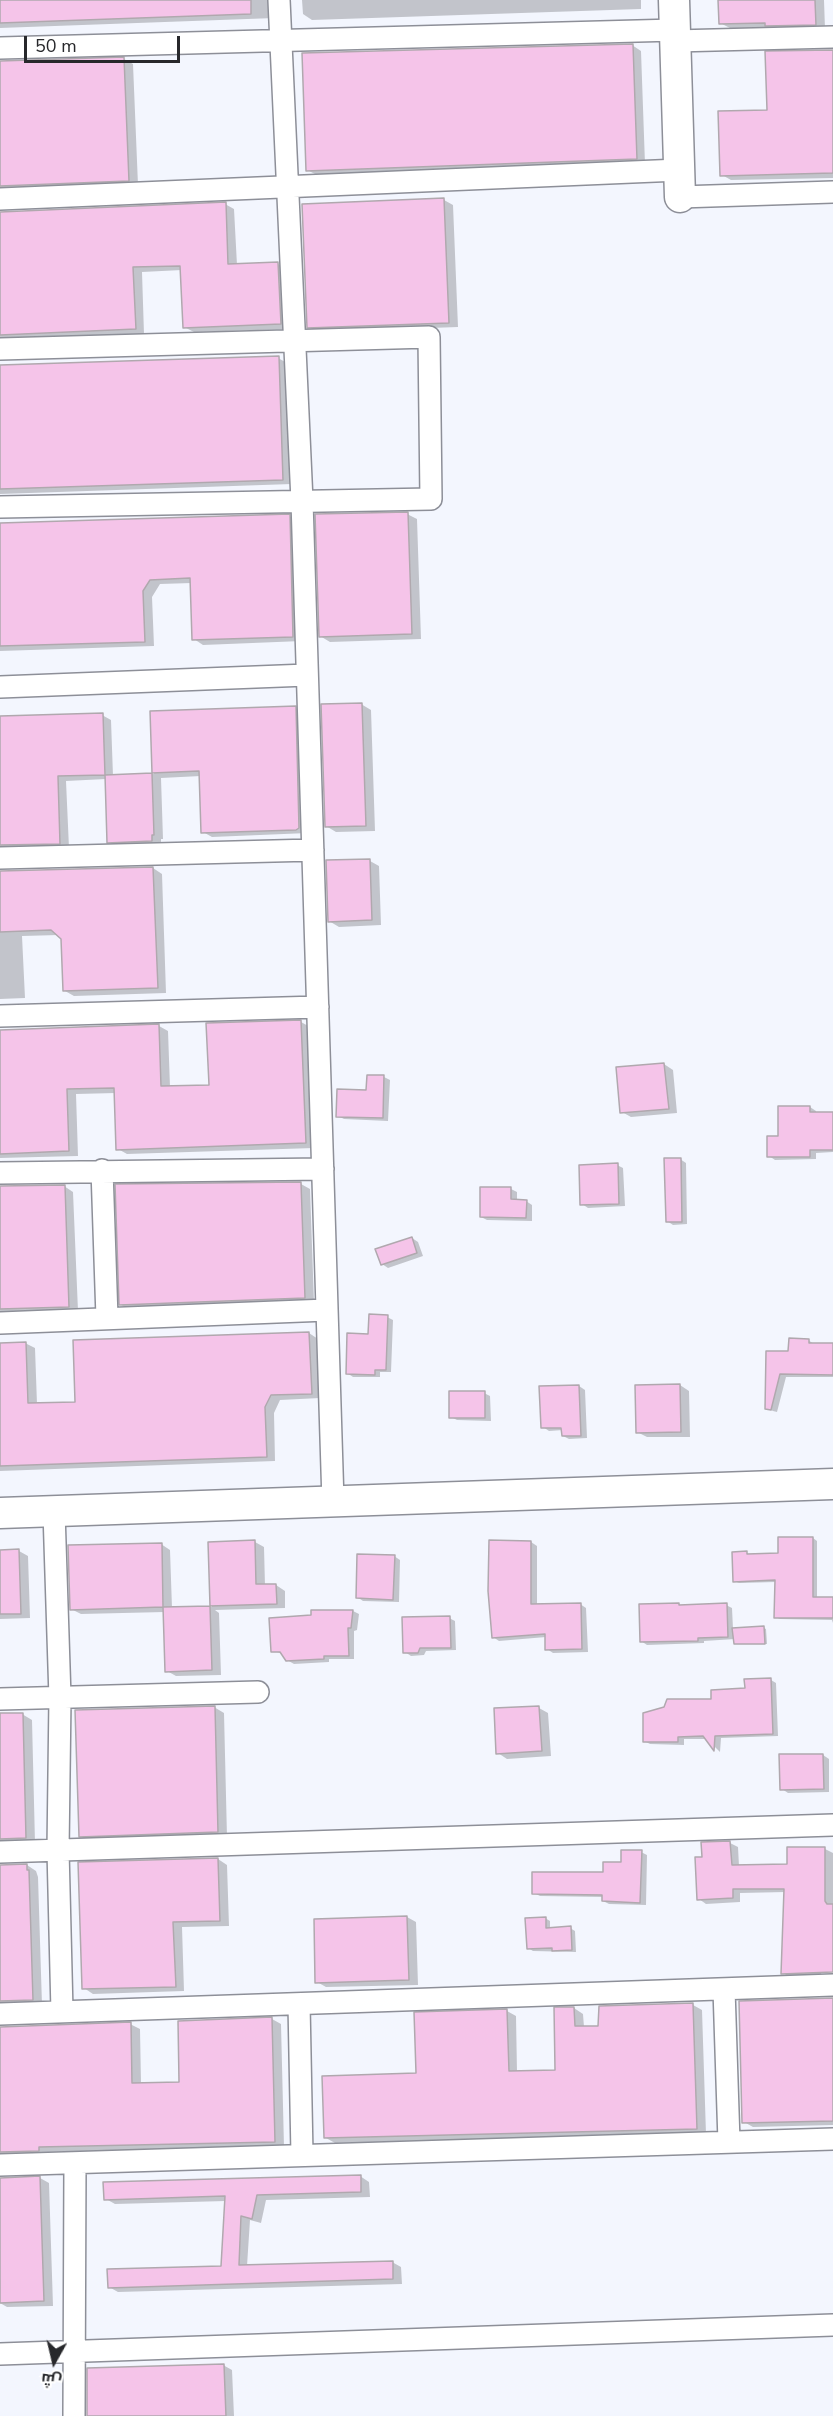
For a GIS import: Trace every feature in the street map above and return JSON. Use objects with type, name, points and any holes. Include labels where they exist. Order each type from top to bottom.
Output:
[{"type":"street","points":[[279,0],[302,501],[333,1502]]},
{"type":"street","points":[[674,0],[680,183]]},
{"type":"street","points":[[0,48],[280,41],[675,36],[833,38]]},
{"type":"street","points":[[0,199],[287,186],[680,183],[833,192]]},
{"type":"street","points":[[0,349],[429,336],[431,499],[0,507]]},
{"type":"street","points":[[0,687],[307,675]]},
{"type":"street","points":[[0,858],[313,850]]},
{"type":"street","points":[[0,1016],[318,1007]]},
{"type":"street","points":[[0,1173],[323,1169]]},
{"type":"street","points":[[102,1170],[107,1318]]},
{"type":"street","points":[[0,1323],[327,1310]]},
{"type":"street","points":[[0,1513],[833,1484]]},
{"type":"street","points":[[54,1512],[60,1698],[58,1851],[62,2012]]},
{"type":"street","points":[[0,1699],[258,1692]]},
{"type":"street","points":[[0,1852],[833,1825]]},
{"type":"street","points":[[0,2014],[833,1986]]},
{"type":"street","points":[[724,1989],[729,2142]]},
{"type":"street","points":[[299,2004],[302,2156]]},
{"type":"street","points":[[0,2165],[833,2139]]},
{"type":"street","points":[[74,2416],[75,2163]]},
{"type":"street","points":[[0,2354],[833,2325]]},
{"type":"building","points":[[0,0],[251,0],[251,14],[0,23]]},
{"type":"building","points":[[718,0],[815,0],[816,25],[719,24]]},
{"type":"building","points":[[633,44],[637,159],[306,171],[302,53]]},
{"type":"building","points":[[833,50],[833,173],[720,176],[718,111],[767,110],[765,51]]},
{"type":"building","points":[[124,57],[129,181],[0,186],[0,61]]},
{"type":"building","points":[[444,198],[449,323],[307,328],[302,204]]},
{"type":"building","points":[[226,202],[228,264],[278,262],[281,324],[183,328],[180,266],[133,267],[136,329],[0,335],[0,212]]},
{"type":"building","points":[[279,356],[283,480],[0,489],[0,365]]},
{"type":"building","points":[[408,512],[412,634],[319,637],[315,514]]},
{"type":"building","points":[[290,514],[293,637],[192,640],[190,578],[150,580],[143,591],[145,642],[0,646],[0,523]]},
{"type":"building","points":[[362,703],[366,826],[325,827],[321,704]]},
{"type":"building","points":[[296,706],[299,828],[296,830],[201,833],[199,771],[152,773],[150,711]]},
{"type":"building","points":[[103,713],[105,775],[58,776],[60,844],[0,845],[0,716]]},
{"type":"building","points":[[152,773],[154,835],[152,835],[152,841],[107,843],[105,775]]},
{"type":"building","points":[[370,859],[372,920],[328,922],[326,860]]},
{"type":"building","points":[[153,867],[158,988],[63,991],[61,939],[51,930],[0,932],[0,871]]},
{"type":"building","points":[[301,1020],[306,1143],[116,1150],[114,1088],[67,1089],[69,1151],[0,1154],[0,1030],[159,1024],[161,1086],[209,1085],[206,1023]]},
{"type":"building","points":[[664,1063],[669,1109],[620,1113],[616,1067]]},
{"type":"building","points":[[367,1075],[384,1075],[383,1118],[336,1117],[337,1089],[366,1090]]},
{"type":"building","points":[[778,1106],[810,1106],[810,1112],[833,1112],[833,1150],[810,1150],[810,1157],[767,1157],[767,1136],[778,1136]]},
{"type":"building","points":[[664,1158],[681,1158],[682,1222],[666,1222]]},
{"type":"building","points":[[618,1163],[619,1204],[580,1205],[579,1165]]},
{"type":"building","points":[[301,1182],[305,1298],[119,1305],[115,1184]]},
{"type":"building","points":[[65,1185],[69,1307],[0,1309],[0,1186]]},
{"type":"building","points":[[480,1187],[511,1187],[511,1199],[527,1200],[526,1218],[480,1217]]},
{"type":"building","points":[[412,1237],[417,1253],[381,1265],[375,1249]]},
{"type":"building","points":[[369,1314],[388,1315],[386,1370],[375,1370],[375,1375],[346,1374],[347,1333],[368,1334]]},
{"type":"building","points":[[309,1332],[312,1394],[271,1395],[265,1407],[267,1457],[0,1466],[0,1343],[26,1342],[28,1403],[75,1402],[73,1340]]},
{"type":"building","points":[[789,1338],[809,1339],[809,1343],[833,1343],[833,1375],[780,1374],[771,1410],[765,1409],[766,1351],[788,1351]]},
{"type":"building","points":[[680,1384],[681,1432],[636,1433],[635,1385]]},
{"type":"building","points":[[579,1385],[581,1436],[562,1436],[561,1428],[541,1428],[539,1386]]},
{"type":"building","points":[[449,1391],[485,1391],[485,1418],[449,1418]]},
{"type":"building","points":[[778,1537],[813,1537],[813,1597],[833,1597],[833,1618],[774,1618],[775,1580],[733,1582],[732,1552],[778,1553]]},
{"type":"building","points":[[255,1540],[256,1584],[276,1584],[277,1604],[210,1606],[208,1542]]},
{"type":"building","points":[[489,1540],[531,1541],[531,1604],[581,1603],[582,1649],[545,1650],[545,1634],[492,1638],[488,1591]]},
{"type":"building","points":[[162,1543],[163,1607],[70,1610],[68,1545]]},
{"type":"building","points":[[19,1549],[21,1614],[0,1614],[0,1550]]},
{"type":"building","points":[[357,1554],[395,1555],[393,1600],[356,1598]]},
{"type":"building","points":[[679,1603],[679,1605],[727,1603],[728,1637],[698,1638],[698,1641],[640,1642],[639,1604]]},
{"type":"building","points":[[210,1606],[212,1670],[165,1672],[163,1607]]},
{"type":"building","points":[[311,1610],[353,1610],[351,1628],[348,1628],[349,1656],[324,1656],[324,1659],[286,1661],[280,1652],[271,1652],[269,1618],[311,1615]]},
{"type":"building","points":[[450,1616],[451,1648],[420,1648],[418,1653],[403,1653],[402,1617]]},
{"type":"building","points":[[764,1626],[765,1644],[734,1644],[732,1628]]},
{"type":"building","points":[[771,1678],[773,1734],[715,1736],[714,1751],[703,1736],[678,1737],[678,1742],[643,1742],[643,1713],[664,1707],[667,1699],[711,1699],[711,1690],[745,1688],[744,1679]]},
{"type":"building","points":[[215,1706],[218,1832],[79,1837],[75,1710]]},
{"type":"building","points":[[539,1706],[542,1751],[496,1754],[494,1708]]},
{"type":"building","points":[[0,1713],[23,1713],[26,1838],[0,1839]]},
{"type":"building","points":[[779,1754],[823,1754],[824,1789],[780,1790]]},
{"type":"building","points":[[730,1841],[732,1865],[787,1864],[787,1847],[825,1847],[825,1901],[827,1904],[833,1904],[833,1972],[781,1974],[784,1889],[733,1889],[733,1898],[697,1900],[695,1857],[702,1857],[701,1842]]},
{"type":"building","points":[[621,1850],[642,1850],[640,1903],[602,1901],[602,1895],[532,1894],[532,1872],[603,1872],[603,1862],[621,1862]]},
{"type":"building","points":[[218,1858],[220,1921],[173,1922],[176,1987],[82,1989],[78,1862]]},
{"type":"building","points":[[27,1864],[33,2000],[0,2001],[0,1865]]},
{"type":"building","points":[[407,1916],[409,1980],[315,1983],[314,1919]]},
{"type":"building","points":[[546,1917],[546,1928],[571,1926],[572,1950],[527,1949],[525,1918]]},
{"type":"building","points":[[833,1998],[833,2121],[742,2123],[739,2001]]},
{"type":"building","points":[[693,2003],[697,2129],[324,2138],[322,2076],[416,2073],[414,2012],[507,2009],[509,2071],[555,2070],[554,2007],[574,2007],[575,2026],[598,2026],[599,2006]]},
{"type":"building","points":[[272,2017],[275,2142],[39,2147],[39,2151],[0,2152],[0,2027],[131,2022],[132,2083],[179,2082],[178,2021]]},
{"type":"building","points":[[361,2175],[361,2192],[257,2195],[252,2219],[241,2216],[239,2265],[393,2261],[393,2279],[108,2288],[107,2269],[221,2266],[225,2196],[104,2200],[103,2182]]},
{"type":"building","points":[[40,2176],[44,2301],[0,2303],[0,2178]]},
{"type":"building","points":[[224,2364],[226,2416],[87,2416],[87,2368]]}]
